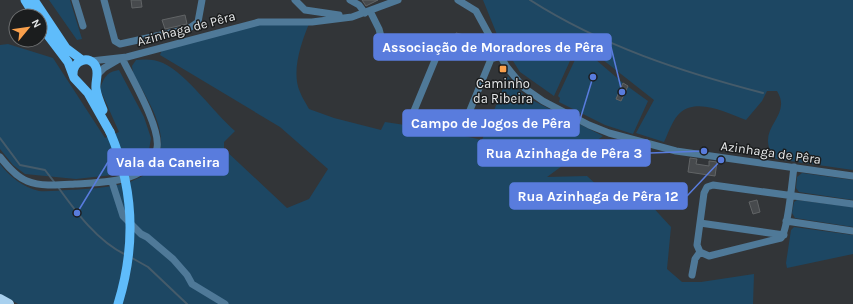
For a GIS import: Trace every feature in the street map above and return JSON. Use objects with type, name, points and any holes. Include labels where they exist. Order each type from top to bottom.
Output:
[{"type":"highway","points":[[0,299],[9,304]]},
{"type":"main road","points":[[34,0],[66,48],[96,66],[97,95],[124,171],[130,217],[128,259],[118,304]]},
{"type":"main road","points":[[48,36],[68,62],[76,78],[88,92],[110,132]]},
{"type":"main road","points":[[76,78],[75,66],[86,61]]},
{"type":"main road","points":[[76,78],[88,84],[96,77]]},
{"type":"street","points":[[75,0],[83,26]]},
{"type":"street","points":[[104,0],[115,41],[120,44],[188,29],[198,22],[202,0]]},
{"type":"street","points":[[295,0],[305,10],[352,17]]},
{"type":"street","points":[[350,0],[367,12],[379,29],[383,44]]},
{"type":"street","name":"Azinhaga de Pêra","points":[[86,61],[122,58],[258,22],[312,22],[352,17],[367,12],[383,2],[398,0]]},
{"type":"street","name":"Azinhaga de Pêra","points":[[458,0],[476,11],[515,78],[533,95],[589,125],[616,135],[676,150],[853,176]]},
{"type":"street","points":[[472,0],[476,11]]},
{"type":"street","points":[[411,118],[440,48],[471,47],[491,59],[501,56]]},
{"type":"street","name":"Azinhaga de Pêra","points":[[96,77],[104,68],[122,58]]},
{"type":"street","points":[[0,157],[8,167],[22,179],[38,184],[61,185],[112,182],[128,178],[141,171],[152,161],[158,147],[155,129],[122,58]]},
{"type":"street","points":[[461,132],[491,59]]},
{"type":"street","points":[[794,167],[790,195],[784,235],[776,240],[709,256],[700,252],[697,245],[704,193],[707,187],[713,185],[790,195],[853,204]]},
{"type":"street","points":[[112,182],[122,216],[141,234],[147,237],[173,260],[187,275],[192,284],[225,304]]},
{"type":"street","points":[[786,221],[853,231]]},
{"type":"street","points":[[700,223],[784,235]]},
{"type":"street","points":[[692,275],[695,259],[700,252]]},
{"type":"shaded area","points":[[49,0],[70,0],[82,39],[77,40]]},
{"type":"shaded area","points":[[483,0],[853,0],[853,170],[776,159],[770,149],[768,140],[770,131],[780,109],[781,100],[777,91],[767,91],[762,101],[746,120],[713,108],[696,106],[688,108],[678,115],[673,122],[664,142],[636,133],[654,100],[579,41],[554,96],[520,72],[498,37]]},
{"type":"shaded area","points":[[262,24],[309,24],[300,49],[296,76],[300,92],[309,109],[334,118],[381,130],[385,122],[438,130],[482,140],[508,76],[513,84],[526,97],[603,136],[547,177],[587,176],[598,186],[632,203],[638,191],[671,227],[667,269],[682,282],[701,282],[754,274],[753,304],[18,304],[0,294],[0,164],[8,173],[22,184],[39,191],[46,191],[96,188],[126,183],[139,178],[150,170],[158,160],[161,146],[159,127],[152,108],[133,73],[132,66],[136,60],[143,59],[163,63],[182,76],[235,131],[224,142],[224,149],[287,208],[309,199],[328,169],[280,127],[160,55],[162,50]]},
{"type":"shaded area","points":[[8,44],[8,48],[21,48],[53,58],[105,138],[119,132],[100,89],[108,74],[119,70],[144,117],[151,138],[149,150],[143,164],[137,169],[112,175],[76,179],[25,174],[13,165],[0,149],[0,45]]},
{"type":"shaded area","points":[[581,47],[623,83],[648,101],[633,134],[605,125],[559,102],[560,98],[558,96]]},
{"type":"shaded area","points":[[802,173],[853,180],[853,200],[799,192],[796,188],[797,177]]},
{"type":"shaded area","points":[[797,200],[853,207],[853,227],[795,218],[792,213],[794,202]]},
{"type":"shaded area","points":[[794,227],[853,235],[853,254],[787,268],[786,263],[791,230]]},
{"type":"building","points":[[131,0],[141,0],[142,7],[132,8]]},
{"type":"building","points":[[362,0],[378,0],[366,6]]},
{"type":"building","points":[[185,15],[187,24],[165,29],[162,20]]},
{"type":"building","points":[[456,33],[464,35],[462,42],[454,42]]},
{"type":"building","points":[[623,83],[628,86],[621,101],[616,99]]},
{"type":"building","points":[[690,158],[697,159],[696,164],[709,166],[709,161],[717,162],[715,176],[688,172]]},
{"type":"building","points":[[757,200],[760,212],[753,214],[749,202]]},
{"type":"waterway","points":[[530,0],[585,31],[643,56],[703,76],[763,93]]},
{"type":"waterway","points":[[0,138],[20,165],[45,170],[55,183]]},
{"type":"waterway","points":[[58,187],[96,234],[115,249],[126,255]]},
{"type":"waterway","points":[[132,258],[148,267],[187,304]]},
{"type":"place","name":"Caminho da Ribeira","points":[[503,69]]},
{"type":"place","name":"Campo de Jogos de Pêra","points":[[593,77]]},
{"type":"place","name":"Associação de Moradores de Pêra","points":[[622,92]]},
{"type":"place","name":"Rua Azinhaga de Pêra 3","points":[[704,151]]},
{"type":"place","name":"Rua Azinhaga de Pêra 12","points":[[721,160]]},
{"type":"place","name":"Vala da Caneira","points":[[77,213]]}]
